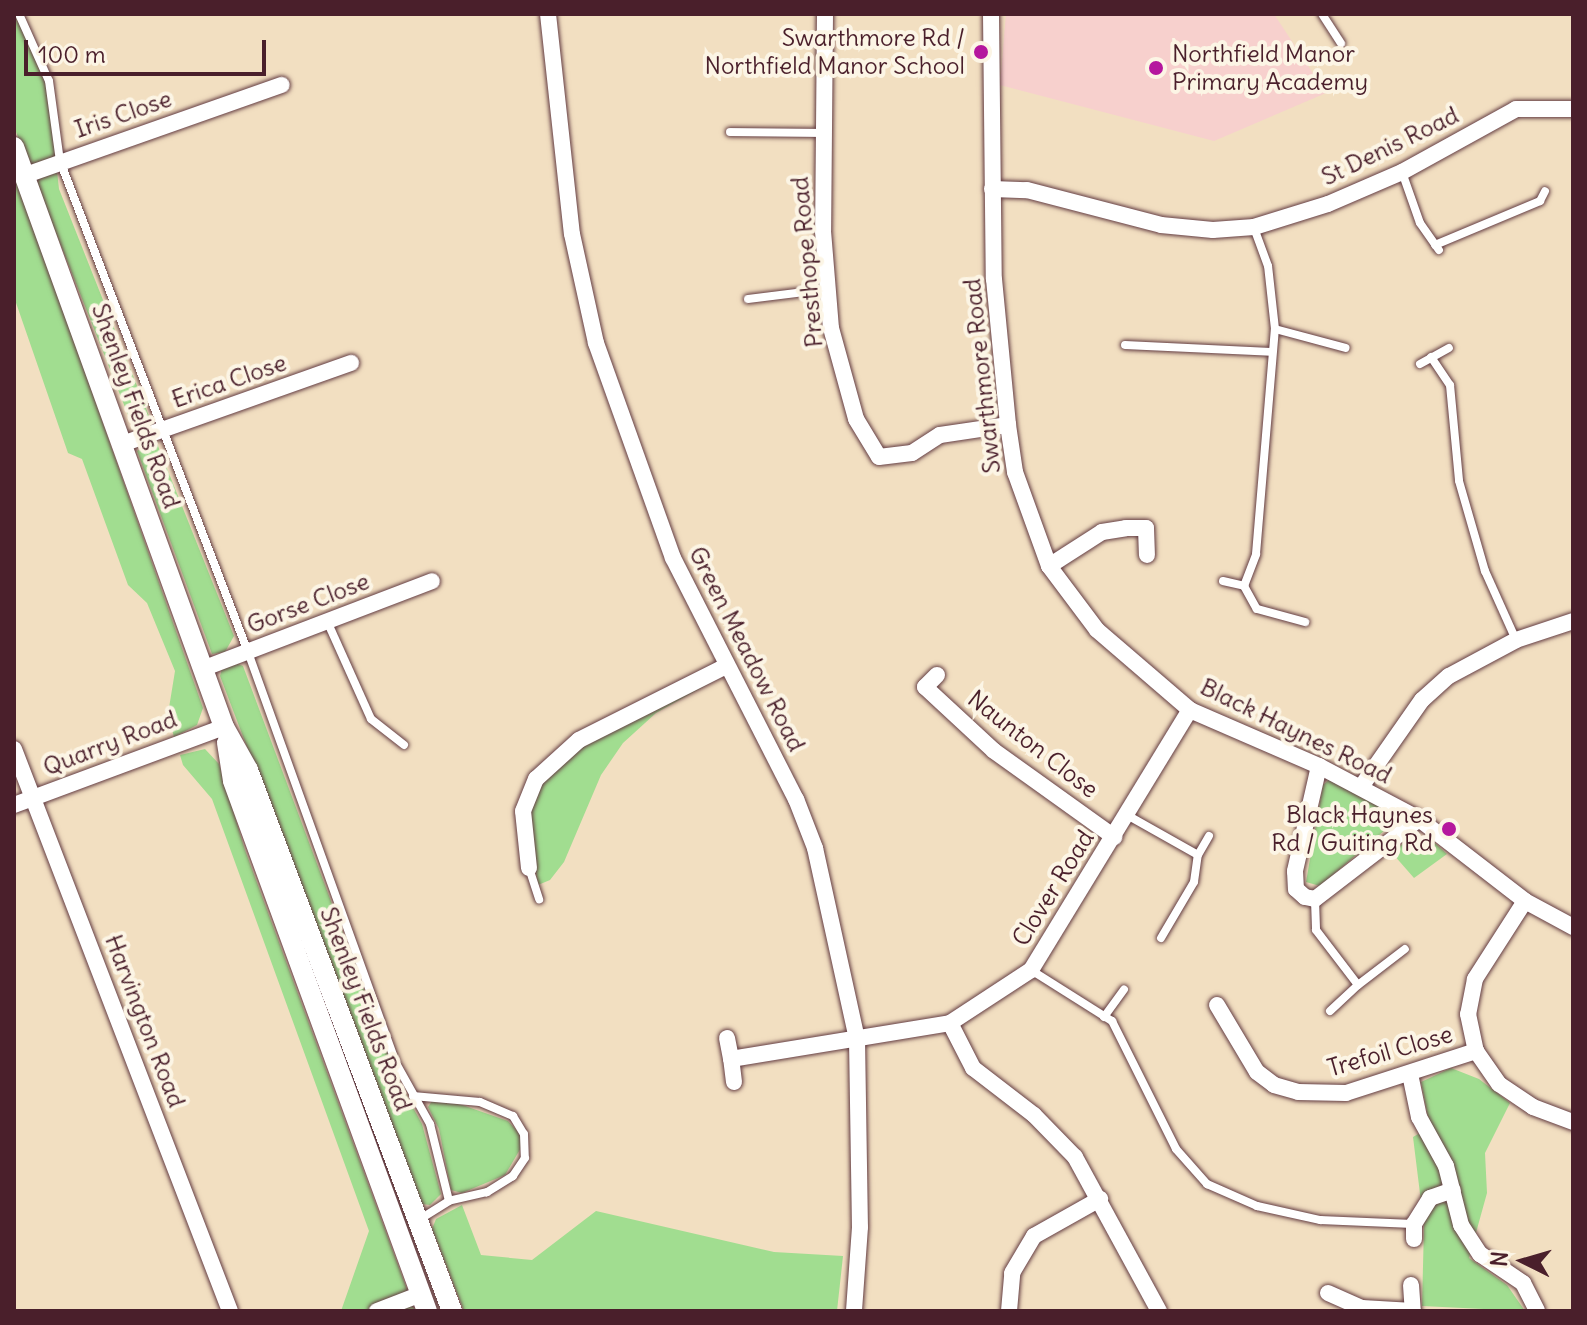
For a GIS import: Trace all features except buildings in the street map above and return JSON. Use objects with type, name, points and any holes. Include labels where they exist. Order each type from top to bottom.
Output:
[{"type":"street","name":"Green Meadow Road","points":[[548,14],[572,234],[596,343],[673,558],[796,799],[815,848],[857,1039],[860,1227],[854,1311]]},
{"type":"street","name":"Presthope Road","points":[[825,14],[822,133],[828,289],[831,328],[856,419],[879,457],[912,453],[940,435],[1008,425]]},
{"type":"street","name":"Swarthmore Road","points":[[991,14],[994,279],[1015,472],[1049,566],[1097,630],[1158,684]]},
{"type":"street","name":"Iris Close","points":[[26,175],[282,85]]},
{"type":"street","name":"St Denis Road","points":[[992,189],[1027,190],[1161,225],[1213,230],[1254,227],[1328,204],[1402,172],[1516,109],[1573,109]]},
{"type":"street","name":"Shenley Fields Road","points":[[14,147],[202,669],[224,727],[248,770],[452,1311]]},
{"type":"street","name":"Erica Close","points":[[122,444],[351,363]]},
{"type":"street","points":[[1049,566],[1102,532],[1126,528],[1146,528],[1147,555]]},
{"type":"street","name":"Gorse Close","points":[[202,669],[432,581]]},
{"type":"street","points":[[1361,787],[1422,700],[1449,676],[1516,640],[1573,621]]},
{"type":"street","points":[[529,868],[523,811],[536,779],[579,740],[726,666]]},
{"type":"street","name":"Naunton Close","points":[[937,675],[919,692],[994,751],[1114,837]]},
{"type":"street","name":"Black Haynes Road","points":[[1158,684],[1190,710],[1319,766],[1419,819],[1525,901],[1573,927]]},
{"type":"street","name":"Clover Road","points":[[731,1059],[950,1023],[1031,970],[1190,710]]},
{"type":"street","name":"Shenley Fields Road","points":[[224,727],[233,781],[424,1302]]},
{"type":"street","name":"Quarry Road","points":[[14,805],[224,727]]},
{"type":"street","name":"Harvington Road","points":[[14,749],[230,1311]]},
{"type":"street","points":[[1319,766],[1295,871],[1296,889],[1315,899],[1419,819]]},
{"type":"street","points":[[1525,901],[1475,979],[1468,1014],[1476,1051],[1499,1084],[1533,1107],[1573,1122]]},
{"type":"street","name":"Trefoil Close","points":[[1217,1005],[1257,1072],[1274,1085],[1330,1097],[1476,1051]]},
{"type":"street","points":[[950,1023],[973,1068],[1034,1115],[1075,1157],[1159,1311]]},
{"type":"street","points":[[727,1038],[734,1082]]},
{"type":"street","points":[[1410,1074],[1427,1140],[1446,1166],[1461,1225],[1480,1254],[1523,1283],[1537,1311]]},
{"type":"street","points":[[1414,1232],[1430,1198],[1453,1190]]},
{"type":"street","points":[[1009,1311],[1012,1273],[1034,1236],[1100,1199]]},
{"type":"street","points":[[1328,1293],[1362,1308],[1413,1311],[1411,1285]]},
{"type":"street","points":[[377,1311],[424,1302]]},
{"type":"lane","points":[[19,14],[49,81],[60,161],[248,652],[397,1065],[430,1124],[449,1201]]},
{"type":"lane","points":[[1322,14],[1341,43]]},
{"type":"lane","points":[[730,132],[822,133]]},
{"type":"lane","points":[[1402,172],[1420,223],[1437,248],[1540,201],[1545,191]]},
{"type":"lane","points":[[1244,586],[1256,554],[1275,329],[1268,266],[1254,227]]},
{"type":"lane","points":[[748,299],[828,289]]},
{"type":"lane","points":[[1275,329],[1346,348]]},
{"type":"lane","points":[[1125,345],[1271,352]]},
{"type":"lane","points":[[1420,364],[1449,348]]},
{"type":"lane","points":[[1431,357],[1450,385],[1459,481],[1485,571],[1516,640]]},
{"type":"lane","points":[[1223,581],[1244,586],[1257,609],[1305,622]]},
{"type":"lane","points":[[327,621],[374,724],[404,745]]},
{"type":"lane","points":[[1127,815],[1198,855]]},
{"type":"lane","points":[[1161,938],[1194,882],[1198,855],[1209,836]]},
{"type":"lane","points":[[529,868],[539,899]]},
{"type":"lane","points":[[1315,899],[1316,930],[1358,985]]},
{"type":"lane","points":[[1330,1011],[1405,949]]},
{"type":"lane","points":[[1031,970],[1104,1017],[1121,1037],[1176,1149],[1207,1184],[1257,1206],[1320,1220],[1414,1232]]},
{"type":"lane","points":[[1104,1017],[1124,989]]},
{"type":"lane","points":[[413,1096],[480,1102],[513,1116],[524,1134],[525,1158],[513,1176],[487,1192],[449,1201],[418,1220]]},
{"type":"shaded area","name":"Northfield Manor Primary Academy","points":[[1006,14],[1274,14],[1326,93],[1214,141],[1000,85]]},
{"type":"green space","points":[[16,14],[47,83],[59,189],[151,421],[134,430],[14,127]]},
{"type":"green space","points":[[14,170],[203,708],[197,725],[174,737],[168,714],[175,671],[147,603],[128,585],[82,459],[68,453],[14,297]]},
{"type":"green space","points":[[156,441],[234,636],[225,652],[212,654],[137,451]]},
{"type":"green space","points":[[238,664],[243,666],[398,1080],[422,1124],[441,1194],[430,1205],[421,1204],[220,676],[222,669]]},
{"type":"green space","points":[[721,677],[656,713],[623,743],[601,775],[564,862],[550,880],[538,885],[527,812],[541,779],[582,743]]},
{"type":"green space","points":[[205,749],[219,764],[245,850],[415,1311],[341,1311],[369,1231],[212,799],[183,765],[180,755]]},
{"type":"green space","points":[[1330,779],[1395,813],[1392,824],[1320,886],[1306,882],[1323,785]]},
{"type":"green space","points":[[1427,836],[1447,854],[1414,878],[1393,854],[1405,841]]},
{"type":"green space","points":[[1451,1068],[1479,1079],[1510,1103],[1485,1153],[1487,1193],[1469,1258],[1507,1285],[1525,1311],[1422,1306],[1424,1226],[1413,1137],[1430,1127],[1421,1082]]},
{"type":"green space","points":[[448,1100],[508,1121],[519,1133],[522,1146],[505,1175],[462,1193],[451,1190],[439,1129],[428,1107],[432,1101]]},
{"type":"green space","points":[[462,1205],[481,1255],[532,1260],[596,1211],[774,1252],[843,1256],[837,1311],[464,1311],[432,1229],[436,1219]]},
{"type":"place","name":"Swarthmore Rd / Northfield Manor School","points":[[981,52]]},
{"type":"place","name":"Northfield Manor Primary Academy","points":[[1156,68]]},
{"type":"place","name":"Black Haynes Rd / Guiting Rd","points":[[1449,829]]}]
